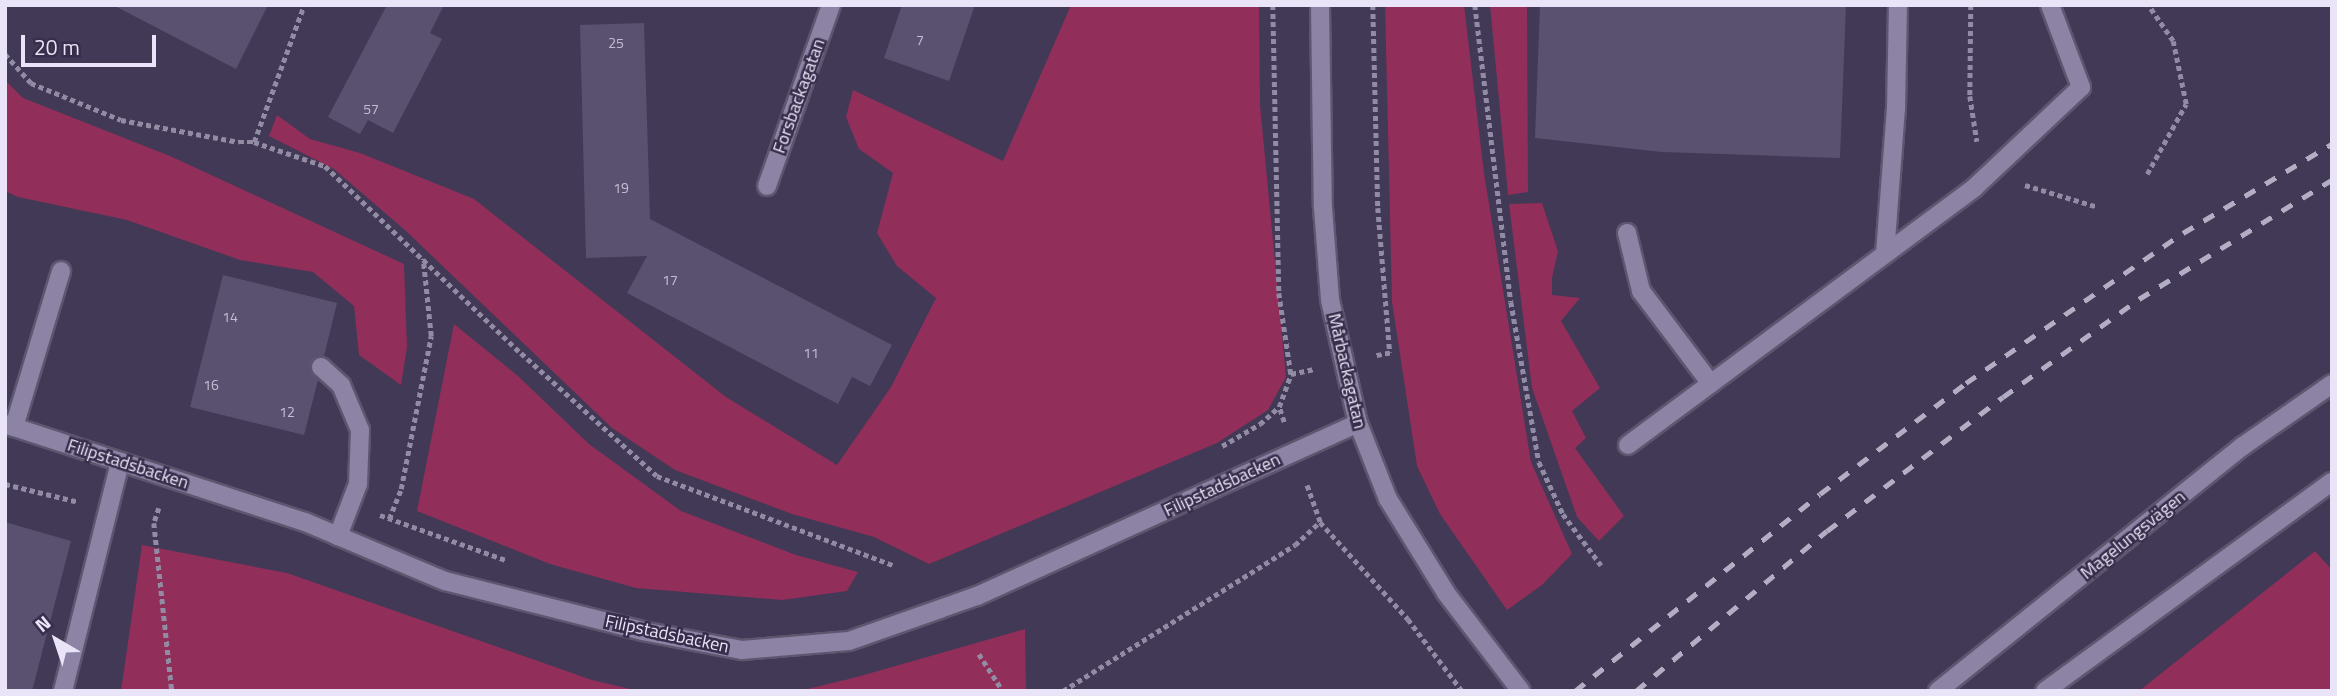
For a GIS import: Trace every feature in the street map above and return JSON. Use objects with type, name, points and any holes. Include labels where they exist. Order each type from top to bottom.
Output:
[{"type":"street","name":"Forsbackagatan","points":[[766,186],[831,5]]},
{"type":"street","name":"Mårbackagatan","points":[[1320,5],[1323,208],[1330,300],[1359,423],[1388,499],[1446,593],[1521,691]]},
{"type":"street","points":[[1885,254],[1896,109],[1898,5]]},
{"type":"street","points":[[1628,445],[1973,188],[2081,87],[2050,5]]},
{"type":"street","points":[[1627,233],[1641,291],[1711,384]]},
{"type":"street","points":[[10,425],[61,271]]},
{"type":"street","points":[[321,367],[341,384],[360,430],[358,484],[338,536]]},
{"type":"street","name":"Magelungsvägen","points":[[1938,691],[2243,446],[2332,384]]},
{"type":"street","name":"Filipstadsbacken","points":[[10,425],[338,536],[445,581],[642,631],[742,650],[849,641],[976,596],[1359,423]]},
{"type":"street","points":[[63,691],[120,462]]},
{"type":"street","points":[[2045,691],[2332,482]]},
{"type":"path","points":[[254,142],[304,5]]},
{"type":"path","points":[[1215,450],[1260,424],[1279,407],[1291,374],[1279,293],[1273,5]]},
{"type":"path","points":[[1291,374],[1390,353],[1378,208],[1373,5]]},
{"type":"path","points":[[1475,5],[1511,302],[1539,462],[1563,514],[1601,565]]},
{"type":"path","points":[[2147,174],[2186,104],[2174,41],[2148,5]]},
{"type":"path","points":[[5,54],[31,83],[121,120],[239,142],[254,142],[325,166],[521,354],[657,476],[895,566]]},
{"type":"path","points":[[376,552],[401,489],[431,336],[423,258]]},
{"type":"path","points":[[1279,407],[1320,522],[1408,619],[1462,691]]},
{"type":"path","points":[[171,479],[154,523],[172,691]]},
{"type":"path","points":[[349,504],[512,562]]},
{"type":"path","points":[[1063,691],[1295,545],[1320,522]]},
{"type":"path","points":[[979,654],[1003,691]]},
{"type":"shaded area","points":[[1071,5],[1259,5],[1260,105],[1286,377],[1268,410],[1217,443],[929,564],[874,537],[792,514],[675,470],[612,428],[406,231],[334,169],[269,136],[277,115],[310,139],[360,153],[474,199],[726,397],[837,465],[891,387],[936,298],[897,266],[877,233],[893,173],[859,149],[846,117],[853,90],[1003,161]]},
{"type":"shaded area","points":[[1385,5],[1464,5],[1484,173],[1531,462],[1572,554],[1542,585],[1507,610],[1440,514],[1417,466],[1392,302]]},
{"type":"shaded area","points":[[1490,5],[1527,5],[1528,192],[1508,195]]},
{"type":"shaded area","points":[[5,80],[23,98],[170,156],[404,264],[407,347],[401,385],[359,355],[354,306],[313,272],[240,260],[127,220],[18,197],[5,191]]},
{"type":"shaded area","points":[[1542,203],[1558,251],[1552,278],[1552,295],[1580,298],[1561,321],[1600,388],[1572,411],[1586,438],[1575,448],[1624,516],[1599,541],[1577,517],[1532,388],[1509,204]]},
{"type":"shaded area","points":[[454,324],[518,376],[589,444],[681,511],[796,555],[858,572],[847,591],[782,600],[636,588],[550,564],[417,511]]},
{"type":"shaded area","points":[[142,545],[287,573],[592,680],[639,691],[121,691]]},
{"type":"shaded area","points":[[2315,551],[2332,570],[2332,691],[2139,691]]},
{"type":"shaded area","points":[[1025,629],[1026,691],[799,691],[857,677]]},
{"type":"building","points":[[113,5],[268,5],[236,69]]},
{"type":"building","points":[[387,5],[444,5],[430,33],[442,39],[393,133],[368,120],[360,134],[328,117]]},
{"type":"building","points":[[902,5],[975,5],[949,81],[884,58]]},
{"type":"building","points":[[1540,5],[1846,5],[1840,158],[1662,152],[1535,138]]},
{"type":"building","points":[[644,23],[650,219],[892,345],[870,386],[852,377],[838,404],[627,293],[647,256],[586,258],[580,25]]},
{"type":"building","points":[[223,275],[337,303],[324,356],[317,356],[310,364],[310,371],[318,380],[304,435],[190,407]]},
{"type":"building","points":[[5,522],[71,541],[32,691],[5,691]]},
{"type":"railway","points":[[1575,691],[1820,494],[1966,383],[2183,233],[2332,144]]},
{"type":"railway","points":[[1636,691],[1827,531],[2003,397],[2139,299],[2332,180]]}]
